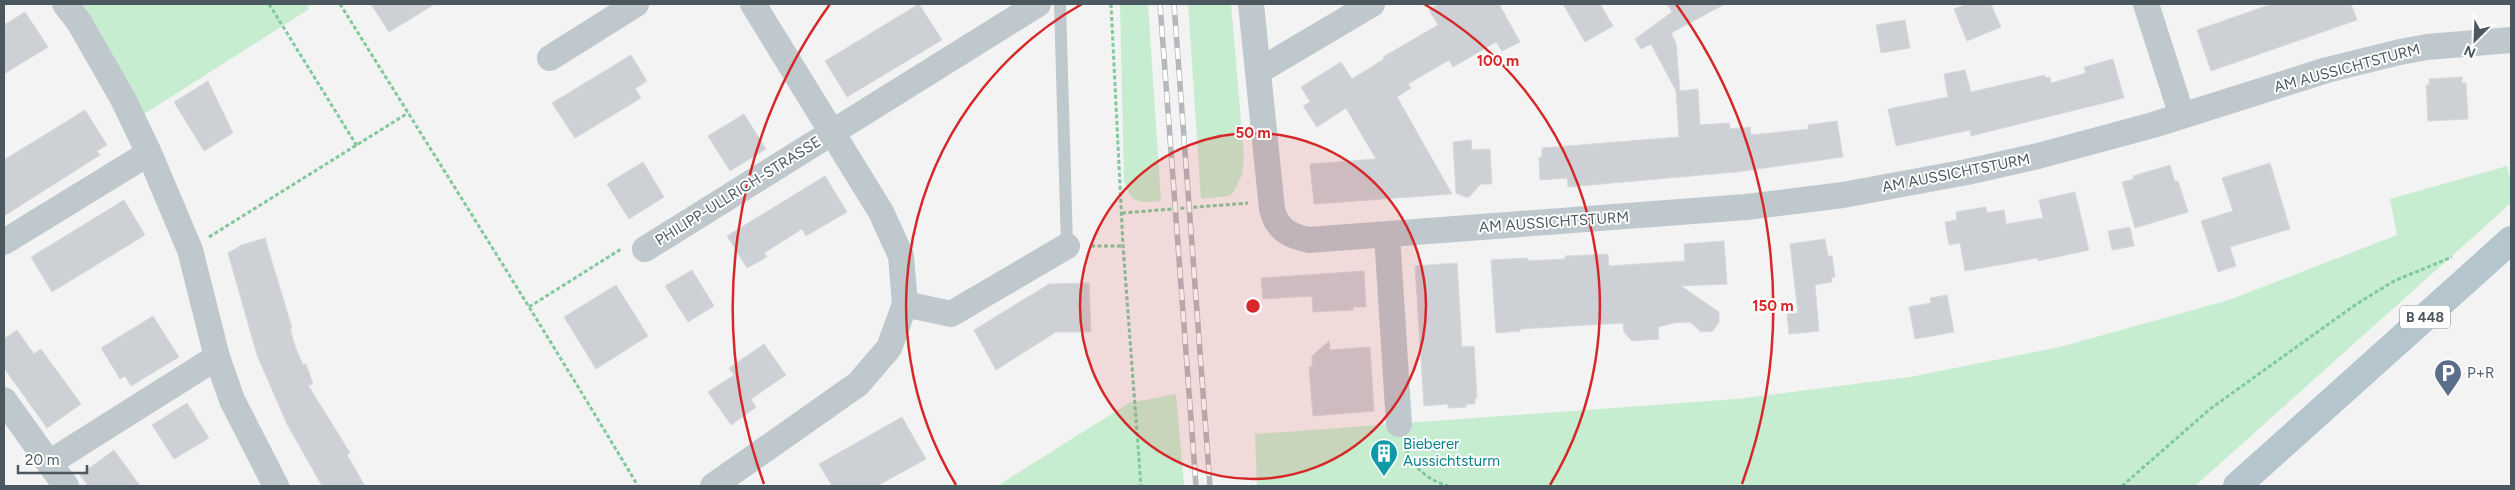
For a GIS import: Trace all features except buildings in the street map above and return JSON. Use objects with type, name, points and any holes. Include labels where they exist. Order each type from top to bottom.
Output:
[{"type":"main road","name":"B 448","points":[[2237,486],[2511,240]]},
{"type":"street","points":[[65,4],[79,22],[123,99],[149,153],[190,250],[217,357],[232,400],[276,486]]},
{"type":"street","points":[[550,58],[636,4]]},
{"type":"street","name":"PHILIPP-ULLRICH-STRASSE","points":[[713,486],[858,384],[889,348],[905,304],[901,256],[881,212],[753,4]]},
{"type":"street","points":[[832,132],[1038,4]]},
{"type":"street","points":[[1251,4],[1259,71],[1372,4]]},
{"type":"street","points":[[2146,4],[2182,116]]},
{"type":"street","name":"AM AUSSICHTSTURM","points":[[1259,71],[1274,218],[1284,231],[1310,240],[1746,207],[1842,195],[1967,172],[2038,156],[2182,116],[2327,70],[2400,52],[2427,47],[2511,40]]},
{"type":"street","name":"PHILIPP-ULLRICH-STRASSE","points":[[645,249],[832,132]]},
{"type":"street","points":[[4,242],[149,153]]},
{"type":"street","points":[[1387,235],[1399,424]]},
{"type":"street","points":[[905,304],[951,314],[1080,246]]},
{"type":"street","points":[[49,463],[217,357]]},
{"type":"street","points":[[4,400],[66,486]]},
{"type":"lane","points":[[1060,4],[1080,246]]},
{"type":"path","points":[[269,4],[357,146]]},
{"type":"path","points":[[340,4],[638,486]]},
{"type":"path","points":[[1111,4],[1123,246],[1141,486]]},
{"type":"path","points":[[190,250],[408,114]]},
{"type":"path","points":[[1122,214],[1241,204]]},
{"type":"path","points":[[529,307],[626,246],[645,249]]},
{"type":"path","points":[[1080,246],[1123,246]]},
{"type":"path","points":[[2122,486],[2210,409],[2355,305],[2394,282],[2446,260]]},
{"type":"path","points":[[1399,424],[1403,443],[1414,466],[1428,477],[1448,486]]},
{"type":"green space","points":[[68,4],[308,4],[309,9],[144,114]]},
{"type":"green space","points":[[1120,4],[1148,4],[1161,201],[1141,202],[1133,198],[1124,181]]},
{"type":"green space","points":[[1188,4],[1231,4],[1244,156],[1242,175],[1233,193],[1228,196],[1201,199]]},
{"type":"green space","points":[[2507,166],[2511,180],[2511,203],[2195,486],[1257,486],[1255,434],[1736,399],[1910,377],[2060,347],[2229,300],[2397,235],[2390,199]]},
{"type":"green space","points":[[1176,394],[1184,486],[997,486],[1129,403]]},
{"type":"railway","points":[[1160,4],[1196,486]]},
{"type":"railway","points":[[1174,4],[1210,486]]},
{"type":"place","name":"P+R","points":[[2448,397]]},
{"type":"place","name":"Bieberer Aussichtsturm","points":[[1384,477]]}]
